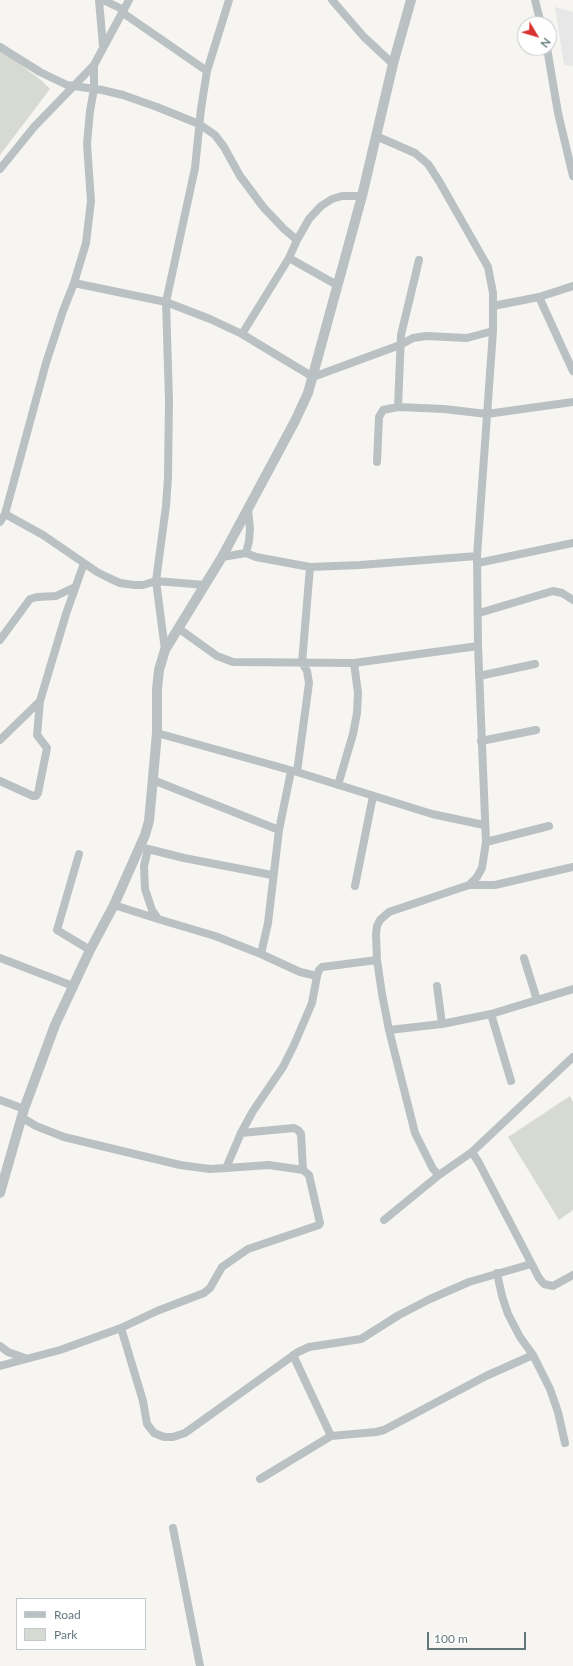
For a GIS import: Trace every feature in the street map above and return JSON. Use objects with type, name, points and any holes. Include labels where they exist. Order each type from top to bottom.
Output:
[{"type":"street","points":[[99,0],[103,46]]},
{"type":"street","points":[[103,0],[124,11],[207,71]]},
{"type":"street","points":[[0,169],[34,127],[72,86],[94,65],[129,0]]},
{"type":"street","points":[[165,650],[156,581],[166,506],[168,478],[169,400],[166,302],[195,168],[199,124],[207,71],[230,0]]},
{"type":"street","points":[[332,0],[364,38],[393,64]]},
{"type":"street","points":[[158,919],[152,910],[145,889],[144,848],[149,822],[157,733],[157,690],[159,670],[165,650],[222,557],[295,421],[313,378],[337,284],[362,196],[393,64],[411,0]]},
{"type":"street","points":[[535,0],[539,16]]},
{"type":"street","points":[[0,47],[49,77],[72,86],[94,89],[130,98],[199,124],[215,135],[224,147],[240,176],[264,208],[284,230],[297,240]]},
{"type":"street","points":[[547,56],[558,113],[573,176]]},
{"type":"street","points":[[0,522],[48,357],[74,283],[86,243],[90,223],[91,201],[87,144],[94,89],[94,65]]},
{"type":"street","points":[[376,136],[415,153],[422,158],[432,170],[488,267],[492,294],[493,331],[478,560],[478,646],[484,825],[486,842],[482,868],[477,877],[469,885]]},
{"type":"street","points":[[242,334],[290,258],[297,240],[309,219],[321,206],[332,199],[342,196],[362,196]]},
{"type":"street","points":[[290,258],[337,284]]},
{"type":"street","points":[[398,407],[400,346],[404,318],[419,260]]},
{"type":"street","points":[[74,283],[166,302],[242,334],[313,378]]},
{"type":"street","points":[[493,306],[539,297],[573,286]]},
{"type":"street","points":[[539,297],[573,370]]},
{"type":"street","points":[[313,378],[400,346],[407,340],[417,337],[467,338],[493,331]]},
{"type":"street","points":[[377,462],[379,417],[383,410],[398,407],[444,409],[487,414],[573,402]]},
{"type":"street","points":[[246,553],[250,529],[248,509]]},
{"type":"street","points":[[3,514],[43,535],[97,572],[120,583],[138,585],[156,581],[205,585]]},
{"type":"street","points":[[222,557],[246,553],[256,557],[310,567],[478,560],[573,542]]},
{"type":"street","points":[[0,781],[33,796],[36,796],[38,793],[47,748],[36,735],[40,701],[75,587],[84,563]]},
{"type":"street","points":[[261,954],[268,924],[272,875],[279,830],[294,772],[309,682],[307,671],[302,663],[310,567]]},
{"type":"street","points":[[0,640],[30,599],[36,597],[56,596],[75,587]]},
{"type":"street","points":[[479,613],[553,591],[562,593],[573,600]]},
{"type":"street","points":[[178,628],[217,656],[228,661],[354,663],[478,646]]},
{"type":"street","points":[[338,785],[353,734],[357,713],[358,693],[354,663]]},
{"type":"street","points":[[480,676],[535,664]]},
{"type":"street","points":[[0,740],[40,701]]},
{"type":"street","points":[[481,741],[536,730]]},
{"type":"street","points":[[157,733],[294,772],[432,814],[484,825]]},
{"type":"street","points":[[153,780],[279,830]]},
{"type":"street","points":[[355,886],[373,796]]},
{"type":"street","points":[[486,842],[548,826]]},
{"type":"street","points":[[144,848],[272,875]]},
{"type":"street","points":[[0,1193],[23,1113],[55,1025],[90,950],[144,848]]},
{"type":"street","points":[[79,854],[57,930],[90,950]]},
{"type":"street","points":[[439,1175],[428,1161],[415,1133],[389,1030],[377,960],[377,926],[389,912],[469,885],[494,885],[573,867]]},
{"type":"street","points":[[114,905],[216,936],[300,972],[317,976]]},
{"type":"street","points":[[0,958],[73,986]]},
{"type":"street","points":[[524,958],[537,1000]]},
{"type":"street","points":[[226,1168],[241,1133],[253,1111],[283,1067],[294,1045],[312,1003],[317,976],[322,968],[377,960]]},
{"type":"street","points":[[436,986],[442,1024]]},
{"type":"street","points":[[389,1030],[442,1024],[491,1014],[573,989]]},
{"type":"street","points":[[491,1014],[511,1081]]},
{"type":"street","points":[[384,1220],[439,1175],[472,1152],[573,1057]]},
{"type":"street","points":[[0,1100],[23,1113],[36,1126],[72,1139],[180,1165],[210,1169],[269,1165],[303,1170],[309,1176],[320,1223],[318,1226],[248,1249],[222,1267],[210,1288],[204,1293],[157,1311],[121,1328],[60,1350],[25,1358],[0,1366]]},
{"type":"street","points":[[241,1133],[294,1128],[298,1130],[301,1134],[303,1170]]},
{"type":"street","points":[[472,1152],[531,1264],[544,1284],[553,1286],[573,1275]]},
{"type":"street","points":[[121,1328],[143,1401],[147,1424],[154,1433],[164,1438],[173,1437],[185,1433],[293,1355],[309,1347],[361,1339],[399,1315],[430,1299],[469,1282],[531,1264]]},
{"type":"street","points":[[497,1273],[508,1314],[520,1337],[533,1355],[550,1389],[558,1412],[565,1443]]},
{"type":"street","points":[[0,1346],[8,1352],[25,1358]]},
{"type":"street","points":[[293,1355],[331,1436]]},
{"type":"street","points":[[260,1479],[331,1436],[384,1430],[486,1376],[533,1355]]},
{"type":"street","points":[[173,1528],[200,1666]]},
{"type":"shaded area","points":[[555,7],[573,12],[573,66],[564,65]]},
{"type":"green space","points":[[0,49],[42,81],[50,89],[0,155]]},
{"type":"green space","points":[[570,1096],[573,1102],[573,1210],[559,1220],[508,1137]]}]
